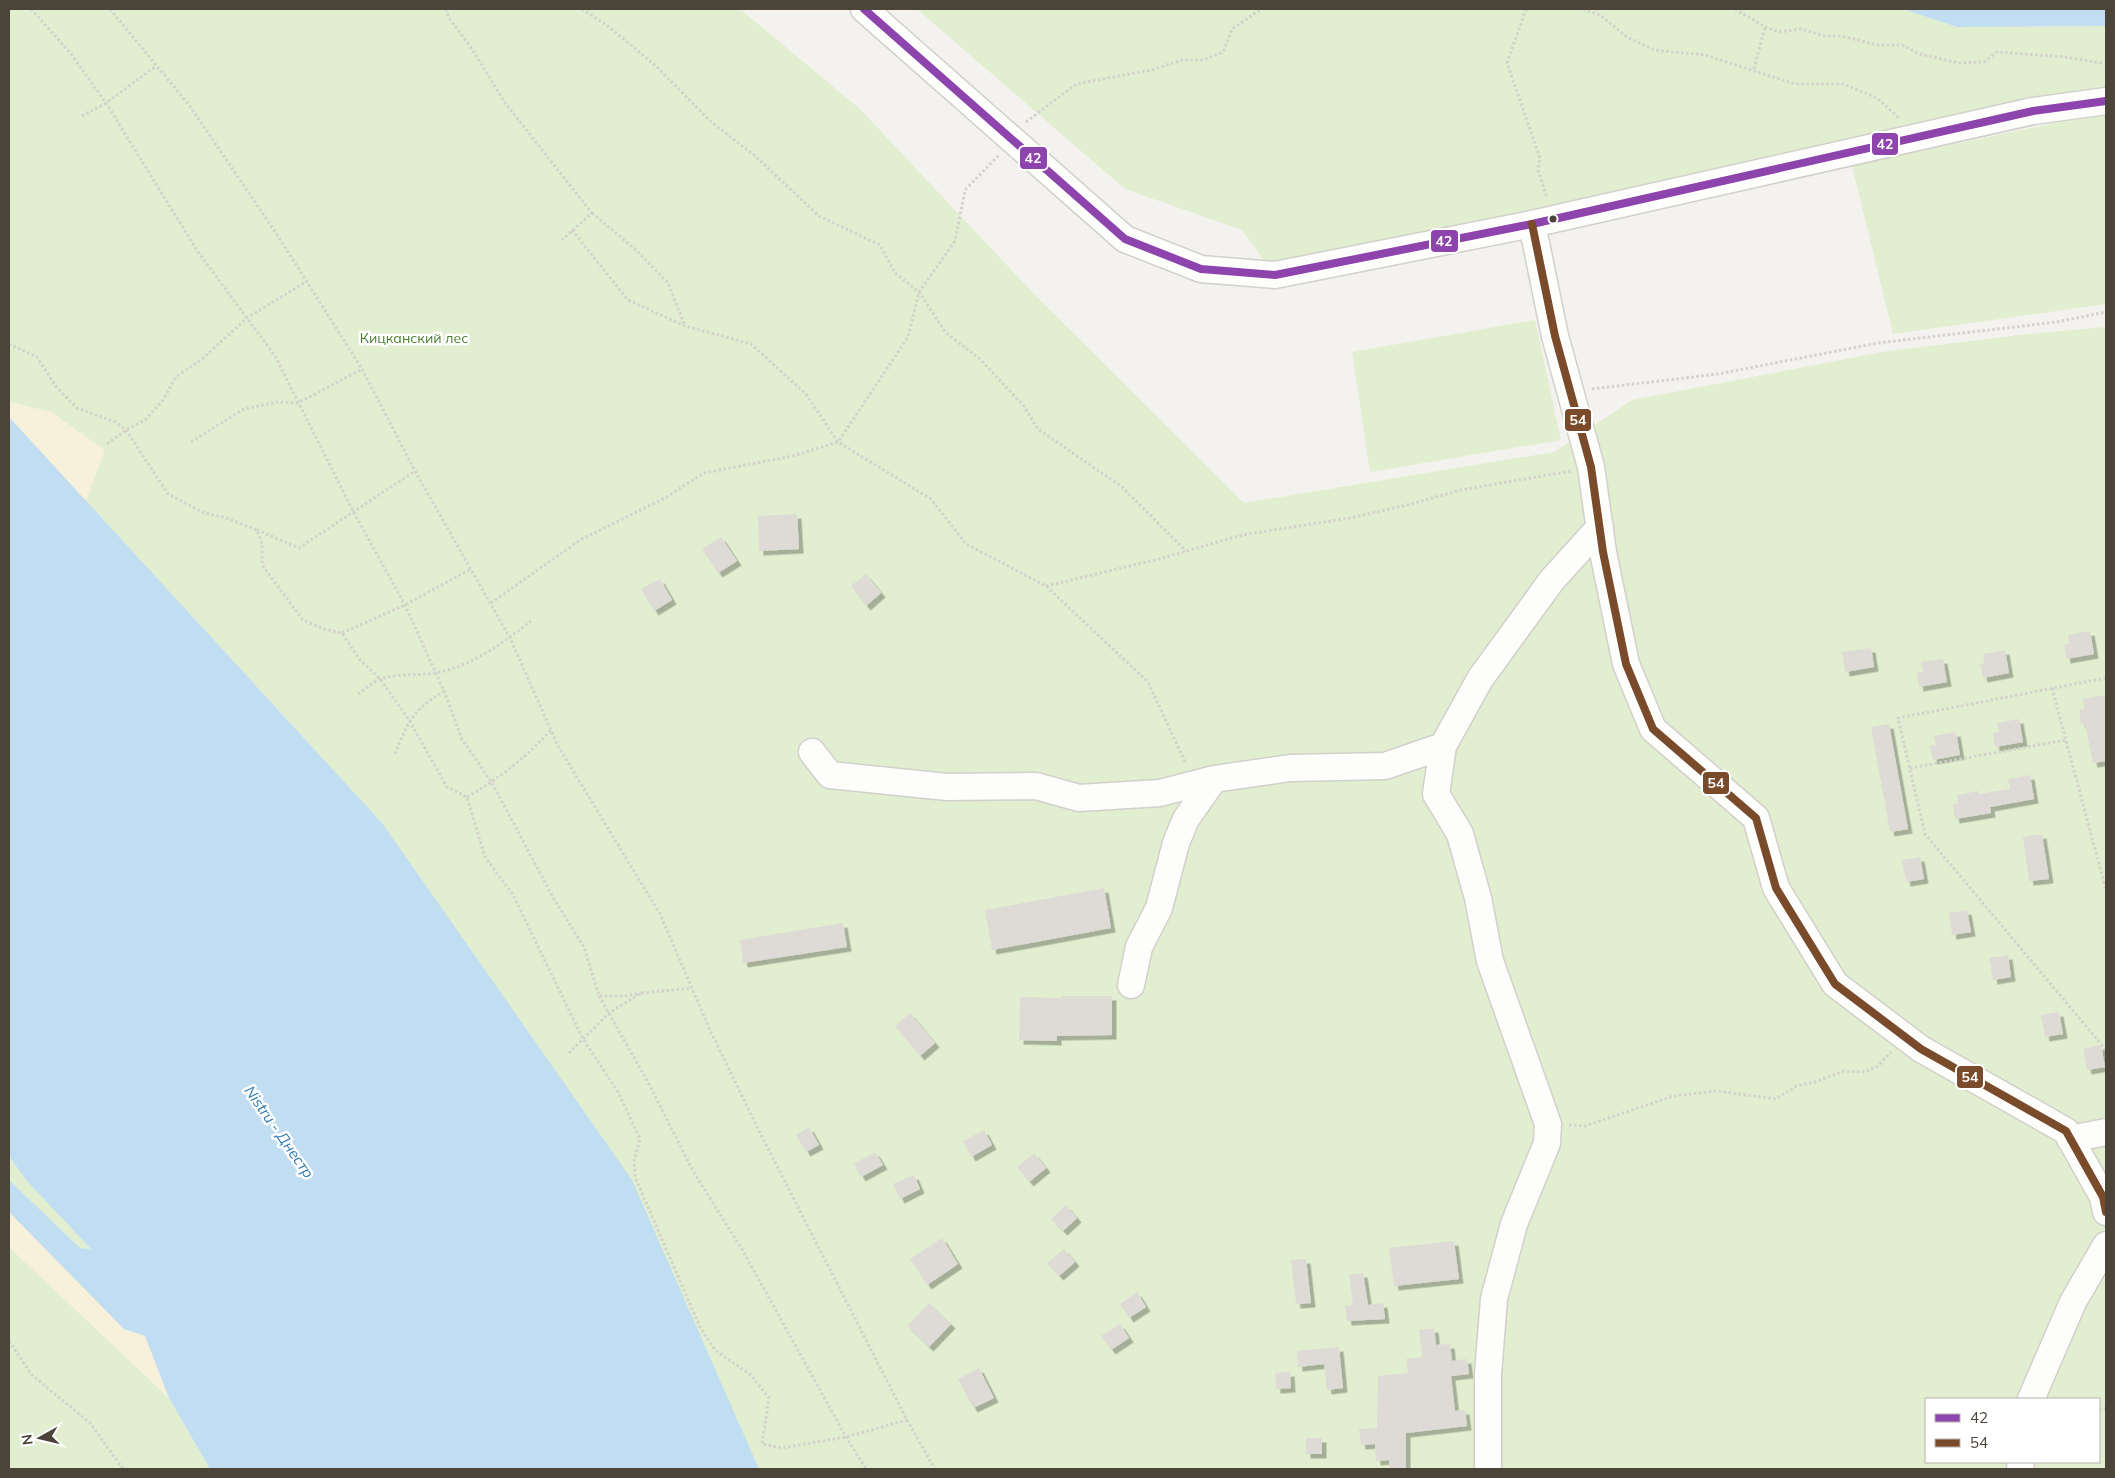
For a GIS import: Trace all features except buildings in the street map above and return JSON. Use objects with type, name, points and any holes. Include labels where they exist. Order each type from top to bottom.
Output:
[{"type":"street","points":[[864,9],[1125,240],[1202,269],[1275,275],[1543,221],[2033,111],[2106,101]]},
{"type":"street","points":[[1543,221],[1555,336],[1572,391],[1591,467],[1600,527],[1626,664],[1653,729],[1756,818],[1776,888],[1835,984],[1921,1049],[2066,1131],[2103,1197],[2106,1212]]},
{"type":"street","points":[[1488,1469],[1488,1374],[1494,1299],[1514,1224],[1548,1134],[1530,1069],[1490,961],[1478,898],[1460,834],[1436,794],[1443,746],[1480,679],[1552,580],[1600,527]]},
{"type":"street","points":[[812,752],[830,775],[947,787],[1036,786],[1079,798],[1160,793],[1214,779],[1290,768],[1385,766],[1443,746]]},
{"type":"street","points":[[1131,985],[1139,947],[1159,908],[1176,843],[1186,819],[1214,779]]},
{"type":"street","points":[[2070,1139],[2106,1132]]},
{"type":"street","points":[[2031,1398],[2073,1302],[2106,1245]]},
{"type":"path","points":[[31,9],[72,56],[106,103],[198,252],[275,356],[354,513],[405,605],[434,673],[444,691],[462,739],[492,783],[554,899],[584,947],[599,996],[649,1084],[692,1171],[744,1251],[846,1437],[866,1469]]},
{"type":"path","points":[[110,9],[189,105],[307,281],[362,369],[415,471],[510,638],[558,746],[660,914],[692,988],[758,1129],[907,1420],[935,1469]]},
{"type":"path","points":[[446,9],[449,18],[472,49],[505,103],[592,214],[636,250],[668,283],[685,326]]},
{"type":"path","points":[[582,9],[608,26],[658,67],[711,122],[754,155],[819,216],[880,245],[896,273],[919,292],[946,333],[980,359],[1023,404],[1038,429],[1122,487],[1186,551]]},
{"type":"path","points":[[491,602],[580,540],[666,498],[704,473],[792,456],[838,442],[908,337],[919,292],[956,241],[966,190],[988,165],[1015,142],[1021,125],[1076,84],[1151,70],[1182,60],[1203,60],[1223,52],[1232,29],[1261,9]]},
{"type":"path","points":[[1526,9],[1507,63],[1540,158],[1538,170],[1543,221]]},
{"type":"path","points":[[1583,9],[1600,15],[1627,37],[1654,50],[1706,55],[1754,69],[1795,84],[1844,84],[1877,98],[1919,136]]},
{"type":"path","points":[[1735,9],[1765,27],[1779,32],[1801,28],[1825,36],[1842,36],[1876,45],[1902,45],[1920,54],[1959,63],[1984,62],[1997,52],[2065,57],[2106,64]]},
{"type":"path","points":[[1754,69],[1765,27]]},
{"type":"path","points":[[82,116],[106,103],[156,66]]},
{"type":"path","points":[[562,240],[592,214]]},
{"type":"path","points":[[572,230],[628,300],[685,326],[751,344],[806,394],[838,442],[931,499],[966,544],[1046,586],[1148,682],[1187,764],[1214,779]]},
{"type":"path","points":[[107,444],[126,430],[146,420],[163,400],[176,377],[202,360],[247,318],[307,281]]},
{"type":"path","points":[[1572,391],[1718,374],[1878,343],[2057,322],[2106,312]]},
{"type":"path","points":[[9,344],[37,356],[57,388],[78,408],[115,422],[126,430],[168,494],[204,513],[224,517],[299,548],[415,471]]},
{"type":"path","points":[[191,442],[244,409],[277,402],[298,402],[362,369]]},
{"type":"path","points":[[1046,586],[1242,535],[1350,518],[1461,490],[1591,467]]},
{"type":"path","points":[[257,530],[262,544],[262,565],[303,620],[324,629],[342,633],[405,605],[471,569]]},
{"type":"path","points":[[358,694],[380,679],[434,673],[472,662],[510,638],[531,621]]},
{"type":"path","points":[[342,633],[360,660],[380,679],[409,720],[447,787],[467,797],[485,857],[513,894],[583,1039],[618,1092],[640,1139],[634,1162],[635,1177],[700,1327],[715,1350],[751,1375],[768,1398],[762,1444],[782,1448],[846,1437],[907,1420]]},
{"type":"path","points":[[2106,678],[1898,718],[1925,834],[2106,1050]]},
{"type":"path","points":[[2052,688],[2106,890]]},
{"type":"path","points":[[396,754],[409,720],[426,702],[444,691]]},
{"type":"path","points":[[467,797],[492,783],[532,752],[551,730]]},
{"type":"path","points":[[1910,768],[2066,740]]},
{"type":"path","points":[[599,996],[624,996],[692,988]]},
{"type":"path","points":[[569,1053],[609,1013],[641,993]]},
{"type":"path","points":[[1548,1134],[1585,1126],[1673,1096],[1717,1091],[1776,1098],[1796,1086],[1815,1082],[1844,1071],[1865,1072],[1878,1066],[1906,1037]]},
{"type":"path","points":[[9,1341],[32,1375],[91,1424],[123,1469]]},
{"type":"green space","name":"Кицканский лес","points":[[9,9],[740,9],[860,109],[1034,294],[1244,503],[1554,452],[1632,400],[1888,351],[2106,327],[2106,1469],[759,1469],[382,823],[86,501],[104,450],[51,412],[9,402]]},
{"type":"green space","points":[[917,9],[1903,9],[1957,27],[2106,26],[2106,92],[1275,275],[1242,230],[1125,189]]},
{"type":"green space","points":[[2106,112],[2106,304],[1893,334],[1852,166]]},
{"type":"green space","points":[[1535,320],[1561,440],[1370,472],[1352,352]]},
{"type":"green space","points":[[9,1156],[26,1180],[91,1249],[80,1248],[9,1180]]},
{"type":"green space","points":[[9,1247],[169,1398],[210,1469],[9,1469]]},
{"type":"sand","points":[[9,402],[51,412],[105,450],[86,501],[9,417]]},
{"type":"sand","points":[[9,1212],[124,1329],[145,1336],[169,1398],[9,1247]]},
{"type":"water","points":[[1903,9],[2106,9],[2106,26],[1957,27]]},
{"type":"water","name":"Nistru - Днестр","points":[[9,417],[382,823],[632,1180],[759,1469],[210,1469],[169,1398],[145,1336],[124,1329],[9,1212],[9,1180],[80,1248],[91,1249],[26,1180],[9,1156]]},
{"type":"transit line","name":"42","points":[[864,9],[1125,239],[1201,269],[1275,275],[1532,224],[2033,111],[2106,101]]},
{"type":"transit line","name":"54","points":[[1532,224],[1555,336],[1591,467],[1603,552],[1626,664],[1653,729],[1756,818],[1776,888],[1835,984],[1921,1049],[2066,1131],[2103,1197],[2106,1212]]}]
